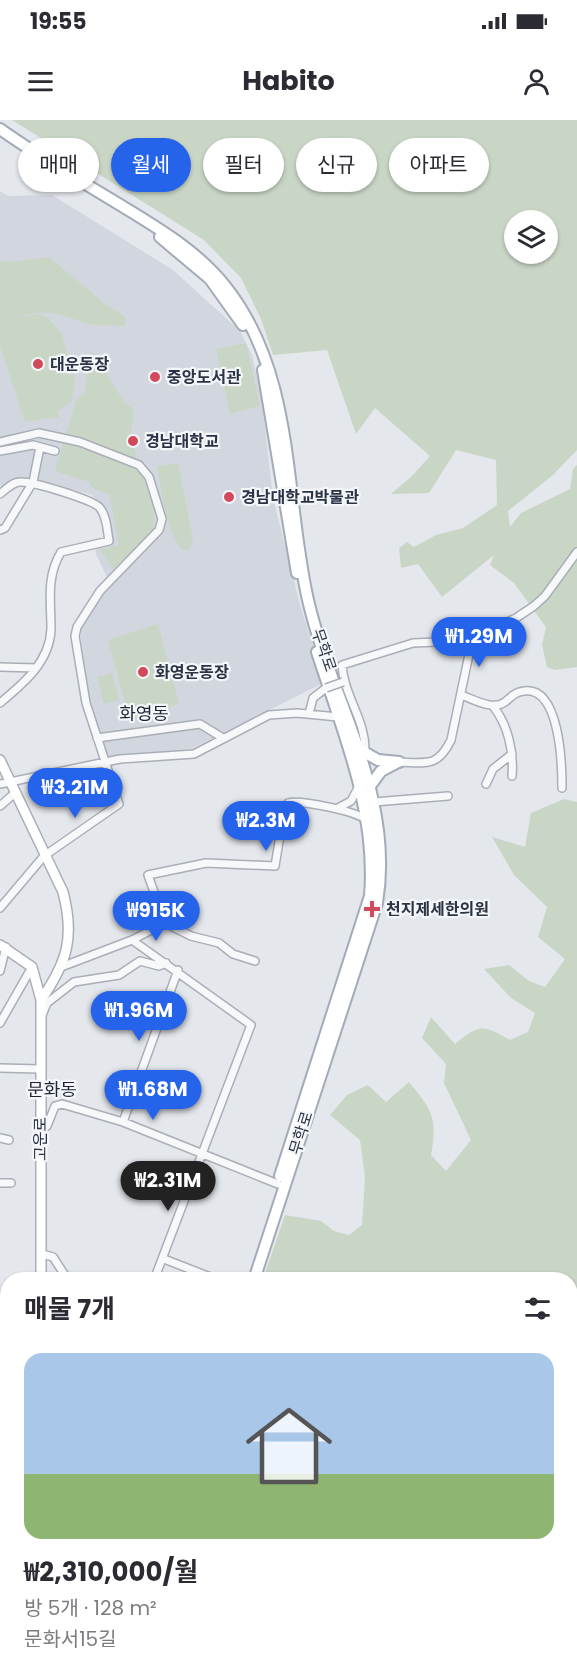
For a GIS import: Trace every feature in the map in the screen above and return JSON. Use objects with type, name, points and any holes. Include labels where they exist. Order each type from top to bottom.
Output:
[{"type":"main road","name":"무학로","points":[[0,129],[45,160],[146,221],[200,258],[228,289],[248,320],[265,354],[275,390],[309,603],[361,750],[372,868],[370,896],[278,1184],[254,1272]]},
{"type":"main road","name":"무학로","points":[[0,136],[162,239],[210,279],[240,321],[255,347],[264,375],[304,610],[338,717],[374,802],[381,863],[376,903],[255,1272]]},
{"type":"main road","points":[[361,750],[383,761],[399,762]]},
{"type":"main road","points":[[0,760],[63,892],[67,909],[70,939],[61,967],[41,1000]]},
{"type":"main road","points":[[365,785],[381,771],[399,762]]},
{"type":"main road","points":[[3,946],[32,967]]},
{"type":"main road","name":"고운로","points":[[32,967],[38,982],[41,1000],[41,1272]]},
{"type":"street","points":[[0,442],[39,433],[90,446],[139,465],[149,477],[162,519],[159,530],[151,541],[110,579],[77,627],[77,654],[86,703],[119,804],[44,856],[0,908]]},
{"type":"street","points":[[0,451],[33,445],[55,451]]},
{"type":"street","points":[[0,530],[5,528],[33,482],[40,447]]},
{"type":"street","points":[[0,494],[17,482],[33,482],[65,494],[89,499],[100,508],[105,518],[109,540],[61,552],[54,564],[48,601],[51,631],[46,650],[32,676],[0,703]]},
{"type":"street","points":[[399,762],[427,763],[436,761],[445,753],[451,740],[471,645],[494,628],[516,618],[539,602],[577,552]]},
{"type":"street","points":[[361,750],[366,741],[361,722],[343,682],[342,665],[413,643],[458,641],[471,645]]},
{"type":"street","points":[[0,667],[36,668]]},
{"type":"street","points":[[309,714],[313,698],[326,688],[343,682]]},
{"type":"street","points":[[461,694],[493,706],[500,705],[515,693],[526,690],[537,692],[545,698],[559,744],[562,788]]},
{"type":"street","points":[[493,706],[502,719],[512,754],[512,776]]},
{"type":"street","points":[[0,784],[142,756],[184,756],[206,749],[270,715],[309,714],[338,717]]},
{"type":"street","points":[[97,738],[200,724],[223,738]]},
{"type":"street","points":[[486,784],[493,769],[512,754]]},
{"type":"street","points":[[338,808],[355,797],[365,785]]},
{"type":"street","points":[[0,806],[15,793]]},
{"type":"street","points":[[374,802],[448,796]]},
{"type":"street","points":[[255,961],[233,954],[219,943],[191,936],[165,923],[148,875],[206,863],[275,866],[287,804],[293,802],[338,808],[362,816],[368,822]]},
{"type":"street","points":[[61,967],[132,940],[165,923]]},
{"type":"street","points":[[132,940],[178,970],[251,1025],[158,1272]]},
{"type":"street","points":[[0,972],[3,946]]},
{"type":"street","points":[[41,1018],[47,1003],[74,982],[119,975],[140,961],[159,966],[166,963]]},
{"type":"street","points":[[0,1023],[32,967]]},
{"type":"street","points":[[123,1122],[178,970]]},
{"type":"street","points":[[0,1068],[40,1069]]},
{"type":"street","points":[[40,1131],[47,1126],[56,1106],[62,1104],[123,1122],[278,1184]]},
{"type":"street","points":[[0,1138],[9,1140]]},
{"type":"street","points":[[0,1183],[11,1183]]},
{"type":"street","points":[[42,1254],[53,1257],[63,1272]]},
{"type":"street","points":[[164,1259],[199,1272]]},
{"type":"shaded area","name":"경남대학교","points":[[0,191],[8,196],[52,195],[173,270],[240,331],[252,355],[262,402],[273,498],[300,605],[325,682],[191,749],[107,759],[89,704],[80,630],[110,584],[95,547],[112,543],[106,512],[92,495],[47,482],[16,479],[0,486]]},
{"type":"green space","points":[[12,120],[577,120],[577,450],[553,475],[508,511],[510,527],[521,513],[570,489],[573,469],[577,465],[577,667],[555,670],[547,667],[542,645],[546,627],[514,583],[490,565],[494,555],[442,597],[418,564],[401,568],[399,548],[407,542],[414,547],[436,535],[463,528],[497,505],[496,460],[456,450],[429,493],[391,494],[430,456],[375,408],[356,434],[327,350],[273,355],[261,319],[241,278],[204,240],[127,192],[191,192],[191,138],[111,138],[111,182],[99,174],[99,138],[41,138]]},
{"type":"green space","points":[[49,257],[104,303],[126,318],[124,326],[91,324],[45,313],[36,313],[17,318],[38,314],[47,317],[62,334],[75,382],[72,401],[57,412],[60,417],[25,422],[0,346],[0,261],[10,262]]},
{"type":"green space","points":[[246,343],[260,406],[230,414],[216,349]]},
{"type":"green space","points":[[94,353],[124,402],[132,408],[131,436],[136,457],[134,466],[141,471],[155,511],[152,536],[113,569],[100,550],[119,545],[109,494],[94,489],[89,482],[55,471],[76,400],[85,392],[88,355]]},
{"type":"green space","points":[[178,463],[193,540],[190,549],[182,550],[168,521],[157,466]]},
{"type":"green space","name":"화영운동장","points":[[158,624],[179,704],[130,720],[108,640]]},
{"type":"green space","points":[[112,673],[119,700],[104,704],[97,677]]},
{"type":"green space","points":[[564,799],[577,802],[577,1272],[265,1272],[285,1215],[321,1221],[334,1231],[349,1235],[362,1225],[365,1177],[360,1140],[330,1115],[347,1095],[368,1085],[386,1102],[409,1082],[431,1115],[434,1132],[431,1155],[446,1171],[471,1140],[444,1083],[446,1064],[422,1038],[431,1017],[455,1044],[481,1028],[493,1031],[510,1040],[528,1032],[535,1013],[511,998],[484,969],[509,965],[529,981],[545,987],[565,959],[538,937],[547,907],[514,875],[492,837],[525,847],[531,813]]},
{"type":"place","name":"대운동장","points":[[38,364]]},
{"type":"place","name":"중앙도서관","points":[[155,377]]},
{"type":"place","name":"경남대학교","points":[[133,441]]},
{"type":"place","name":"경남대학교박물관","points":[[229,497]]},
{"type":"place","name":"화영운동장","points":[[143,672]]},
{"type":"place","name":"천지제세한의원","points":[[372,909]]},
{"type":"district","name":"화영동","points":[[144,713]]},
{"type":"district","name":"문화동","points":[[52,1089]]}]
